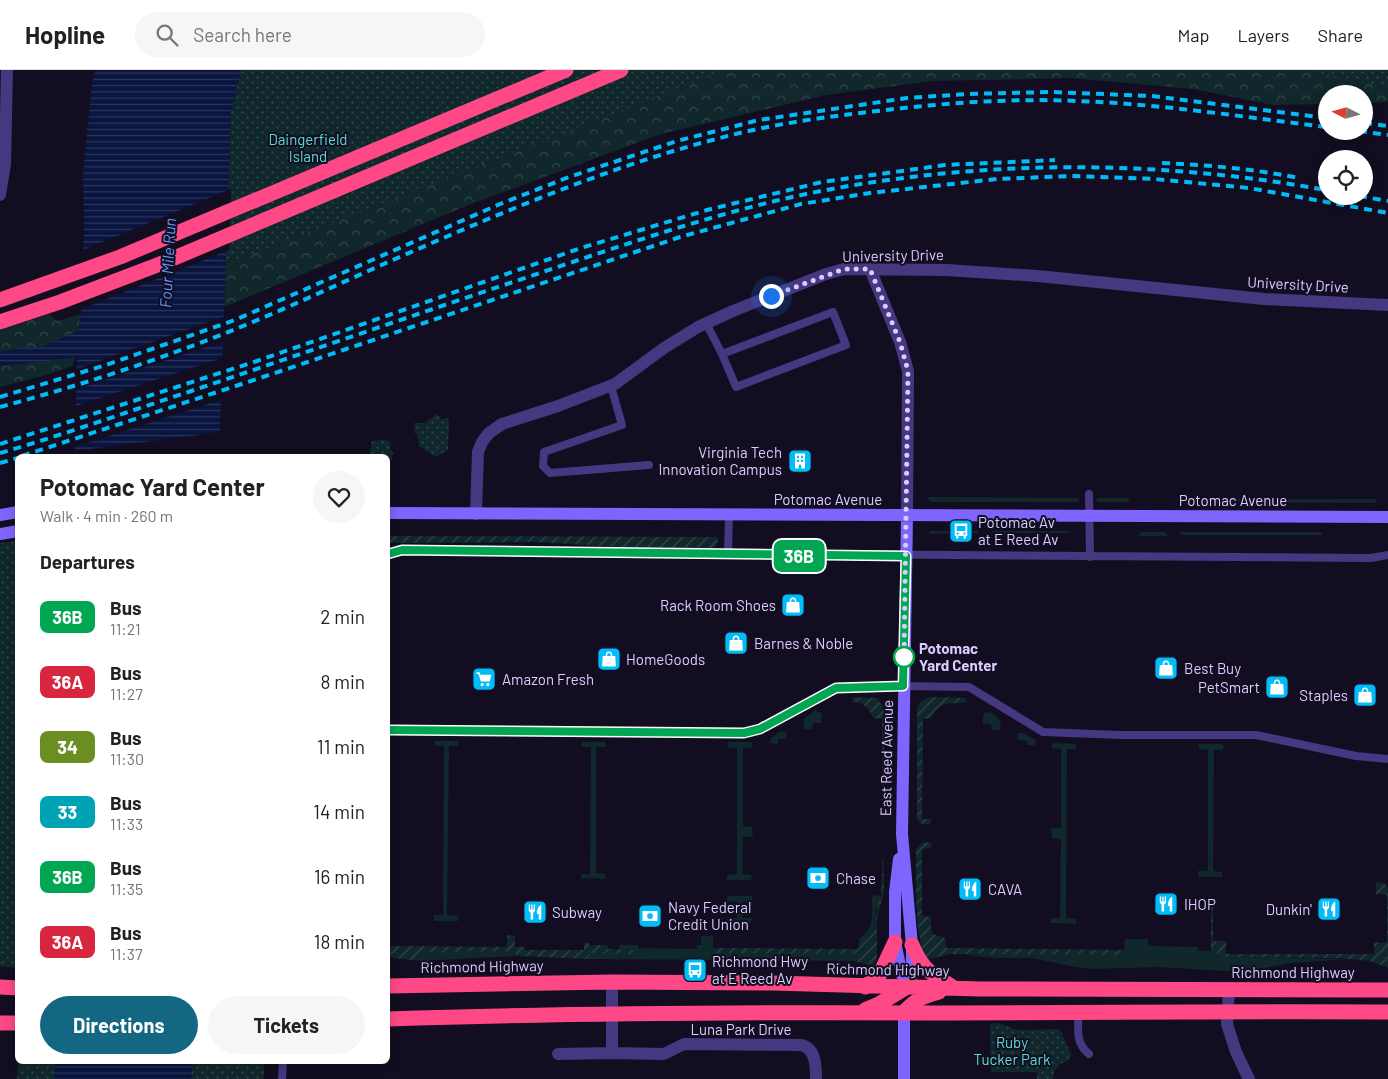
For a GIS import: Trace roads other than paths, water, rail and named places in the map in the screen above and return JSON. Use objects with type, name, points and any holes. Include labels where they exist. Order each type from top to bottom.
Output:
[{"type":"highway","points":[[0,300],[120,257],[566,70]]},
{"type":"highway","points":[[0,322],[60,302],[152,267],[621,70]]},
{"type":"highway","points":[[895,942],[872,987],[912,1009]]},
{"type":"highway","points":[[912,945],[919,961],[925,968],[955,988]]},
{"type":"highway","name":"Richmond Highway","points":[[390,986],[612,982],[773,983],[872,987],[907,985],[955,988],[1388,990]]},
{"type":"highway","points":[[857,1013],[892,997],[907,985],[912,1009]]},
{"type":"highway","points":[[0,988],[15,988]]},
{"type":"highway","points":[[912,1009],[922,997],[955,988]]},
{"type":"highway","points":[[390,1019],[612,1014],[857,1013],[912,1009],[1079,1012],[1388,1012]]},
{"type":"highway","points":[[0,1023],[15,1023]]},
{"type":"street","points":[[0,195],[5,164],[7,70]]},
{"type":"street","name":"University Drive","points":[[476,514],[478,452],[482,442],[502,424],[611,386],[664,348],[706,323],[826,274],[844,269],[946,270],[1038,276],[1264,299],[1388,305]]},
{"type":"street","name":"East Reed Avenue","points":[[870,269],[900,342],[908,371],[902,834],[912,945],[912,975],[907,985]]},
{"type":"street","points":[[0,514],[15,512]]},
{"type":"street","name":"Potomac Avenue","points":[[390,513],[1388,518]]},
{"type":"street","points":[[0,534],[15,532]]},
{"type":"street","name":"East Reed Avenue","points":[[902,834],[895,892],[895,942],[902,975],[907,985]]},
{"type":"street","points":[[612,982],[612,1053]]},
{"type":"street","points":[[1229,989],[1227,1024],[1236,1052],[1248,1078]]},
{"type":"street","points":[[904,1079],[912,1009]]},
{"type":"street","name":"Luna Park Drive","points":[[558,1054],[664,1054],[684,1044],[801,1046],[810,1049],[814,1058],[816,1079]]},
{"type":"lane","points":[[706,323],[736,387],[846,345],[833,312],[722,354]]},
{"type":"lane","points":[[611,386],[622,425],[544,452],[543,466],[550,473],[649,465]]},
{"type":"lane","points":[[1089,494],[1090,557]]},
{"type":"lane","points":[[728,515],[728,555]]},
{"type":"lane","points":[[390,553],[402,550],[728,555],[1090,557],[1370,558],[1388,555]]},
{"type":"lane","points":[[390,730],[744,733],[760,729],[836,688],[903,686],[973,689],[1043,732],[1256,735],[1356,756],[1388,760]]},
{"type":"lane","points":[[1079,1012],[1077,1035],[1082,1049],[1089,1054]]},
{"type":"lane","points":[[282,1079],[283,1064]]},
{"type":"water","name":"Four Mile Run","points":[[95,70],[241,70],[231,112],[219,454],[75,454],[77,360],[72,358],[0,366],[0,352],[23,347],[39,348],[79,329],[82,305],[84,229],[83,174]]},
{"type":"water","points":[[55,1064],[193,1064],[191,1079],[54,1079]]},
{"type":"railway","points":[[0,397],[106,365],[235,320],[500,204],[569,177],[677,141],[759,120],[907,98],[1052,92],[1152,96],[1318,117]]},
{"type":"railway","points":[[0,407],[62,390],[214,338],[480,223],[599,176],[679,149],[759,129],[818,118],[902,108],[1028,100],[1140,105],[1318,126]]},
{"type":"railway","points":[[1373,124],[1388,126]]},
{"type":"railway","points":[[1373,133],[1388,135]]},
{"type":"railway","points":[[0,444],[257,361],[581,248],[707,210],[822,182],[945,165],[1055,160]]},
{"type":"railway","points":[[1162,163],[1231,168],[1299,178]]},
{"type":"railway","points":[[0,453],[86,426],[624,245],[696,222],[806,194],[936,174],[1066,167],[1131,168],[1196,173],[1318,189]]},
{"type":"railway","points":[[28,454],[680,237],[801,204],[870,193],[997,179],[1071,176],[1155,179],[1249,188],[1388,213]]},
{"type":"railway","points":[[1373,198],[1388,201]]},
{"type":"railway","points":[[0,463],[15,459]]},
{"type":"place","name":"Virginia Tech Innovation Campus","points":[[800,461]]},
{"type":"place","name":"Potomac Av at E Reed Av","points":[[961,531]]},
{"type":"place","name":"Rack Room Shoes","points":[[793,605]]},
{"type":"place","name":"Barnes & Noble","points":[[736,643]]},
{"type":"place","name":"Potomac Yard Center","points":[[904,657]]},
{"type":"place","name":"HomeGoods","points":[[609,659]]},
{"type":"place","name":"Best Buy","points":[[1166,668]]},
{"type":"place","name":"Amazon Fresh","points":[[484,679]]},
{"type":"place","name":"PetSmart","points":[[1277,687]]},
{"type":"place","name":"Staples","points":[[1365,695]]},
{"type":"place","name":"Chase","points":[[818,878]]},
{"type":"place","name":"CAVA","points":[[970,889]]},
{"type":"place","name":"IHOP","points":[[1166,904]]},
{"type":"place","name":"Dunkin'","points":[[1329,909]]},
{"type":"place","name":"Subway","points":[[535,912]]},
{"type":"place","name":"Navy Federal Credit Union","points":[[650,916]]},
{"type":"place","name":"Richmond Hwy at E Reed Av","points":[[695,970]]},
{"type":"park label","name":"Daingerfield Island","points":[[308,148]]},
{"type":"park label","name":"Ruby Tucker Park","points":[[1012,1050]]}]
